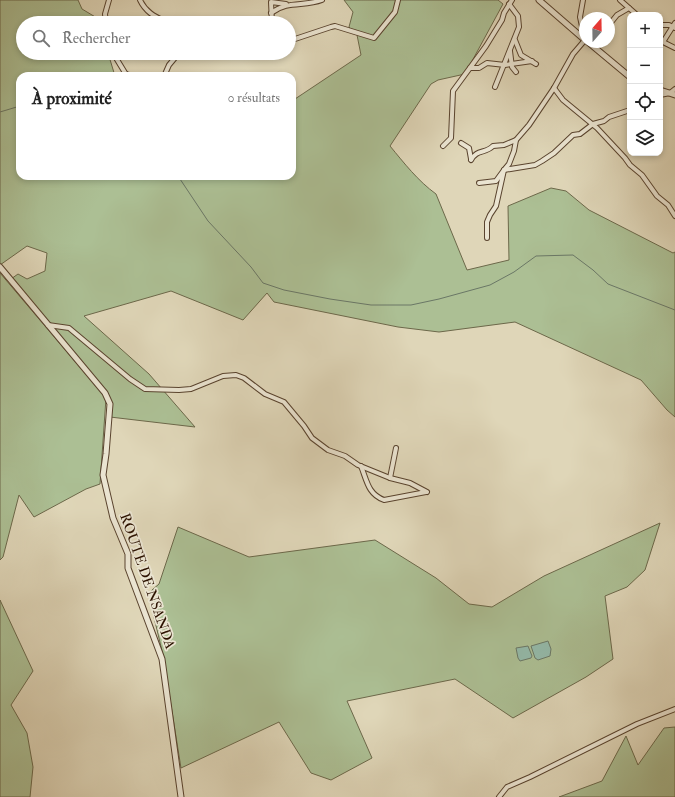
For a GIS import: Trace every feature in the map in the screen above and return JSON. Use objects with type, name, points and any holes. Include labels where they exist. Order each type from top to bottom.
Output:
[{"type":"street","points":[[106,16],[109,0]]},
{"type":"street","points":[[140,0],[147,11],[153,16]]},
{"type":"street","points":[[271,16],[271,2],[287,4],[322,0]]},
{"type":"street","points":[[296,39],[335,26],[374,38],[395,12],[398,0]]},
{"type":"street","points":[[443,146],[451,138],[453,91],[494,33],[512,0]]},
{"type":"street","points":[[539,0],[579,35]]},
{"type":"street","points":[[581,12],[583,0]]},
{"type":"street","points":[[620,0],[634,12]]},
{"type":"street","points":[[271,13],[278,7],[287,4]]},
{"type":"street","points":[[495,87],[520,27],[518,16],[509,4]]},
{"type":"street","points":[[615,18],[629,8]]},
{"type":"street","points":[[663,40],[675,22]]},
{"type":"street","points":[[663,26],[673,27]]},
{"type":"street","points":[[515,39],[521,55],[536,64]]},
{"type":"street","points":[[663,43],[675,48]]},
{"type":"street","points":[[479,183],[496,181],[509,164],[516,140],[529,125],[554,88],[573,54],[579,47]]},
{"type":"street","points":[[595,48],[627,74]]},
{"type":"street","points":[[510,51],[512,67],[516,72]]},
{"type":"street","points":[[117,60],[124,72]]},
{"type":"street","points":[[166,72],[173,60]]},
{"type":"street","points":[[470,68],[479,68],[487,63],[505,65],[532,61]]},
{"type":"street","points":[[554,88],[563,100],[593,124],[625,158],[630,166],[642,175],[656,196],[668,205],[675,216]]},
{"type":"street","points":[[663,94],[668,93],[675,88]]},
{"type":"street","points":[[663,91],[675,95]]},
{"type":"street","points":[[504,170],[535,165],[554,153],[573,134],[580,134],[593,124],[627,111]]},
{"type":"street","points":[[461,143],[469,148],[471,160],[478,152],[488,150],[493,146],[516,140]]},
{"type":"street","points":[[487,238],[487,222],[496,206],[504,170]]},
{"type":"street","name":"ROUTE DE NSANDA","points":[[0,267],[105,393],[110,404],[103,475],[113,518],[128,554],[128,568],[162,659],[181,797]]},
{"type":"street","points":[[48,325],[69,328],[130,380],[145,389],[191,389],[223,376],[236,375],[244,378],[265,394],[284,402],[312,438],[328,450],[345,456],[362,466],[390,478],[410,483],[426,492],[384,500],[377,498],[371,492],[362,466]]},
{"type":"street","points":[[390,478],[396,448]]},
{"type":"street","points":[[499,797],[507,787],[637,724],[675,709]]},
{"type":"shaded area","points":[[0,0],[78,0],[82,9],[94,16],[16,16],[16,60],[110,60],[114,72],[16,72],[16,180],[296,180],[296,98],[361,55],[357,35],[349,27],[353,12],[344,0],[498,0],[503,4],[465,74],[438,80],[431,84],[390,146],[417,178],[436,194],[467,270],[509,260],[508,206],[551,188],[566,191],[589,210],[673,253],[675,252],[675,417],[641,380],[515,322],[439,332],[398,327],[274,302],[267,293],[243,320],[171,291],[84,316],[149,374],[195,427],[110,417],[111,404],[11,279],[18,274],[27,279],[45,271],[47,253],[27,246],[0,265]]},
{"type":"shaded area","points":[[0,273],[106,398],[100,484],[86,489],[34,517],[19,495],[3,557],[0,560]]},
{"type":"shaded area","points":[[660,523],[645,570],[627,587],[605,596],[613,659],[586,677],[513,718],[455,679],[347,701],[372,758],[331,780],[311,773],[279,722],[181,768],[163,655],[152,609],[152,590],[159,584],[178,527],[249,557],[375,540],[436,578],[469,604],[492,607],[544,576]]},
{"type":"shaded area","points":[[0,600],[33,671],[11,705],[27,733],[33,767],[30,797],[0,797]]},
{"type":"shaded area","points":[[548,641],[551,649],[550,656],[538,660],[535,658],[531,646]]},
{"type":"shaded area","points":[[528,646],[532,656],[531,658],[520,661],[516,648]]},
{"type":"shaded area","points":[[675,727],[675,797],[559,797],[602,781],[626,736],[638,765],[664,728]]},
{"type":"waterway","points":[[0,112],[16,107]]},
{"type":"waterway","points":[[181,180],[208,221],[251,267],[263,283],[284,290],[371,305],[411,305],[490,285],[514,272],[536,256],[573,255],[593,270],[608,284],[675,310]]}]
